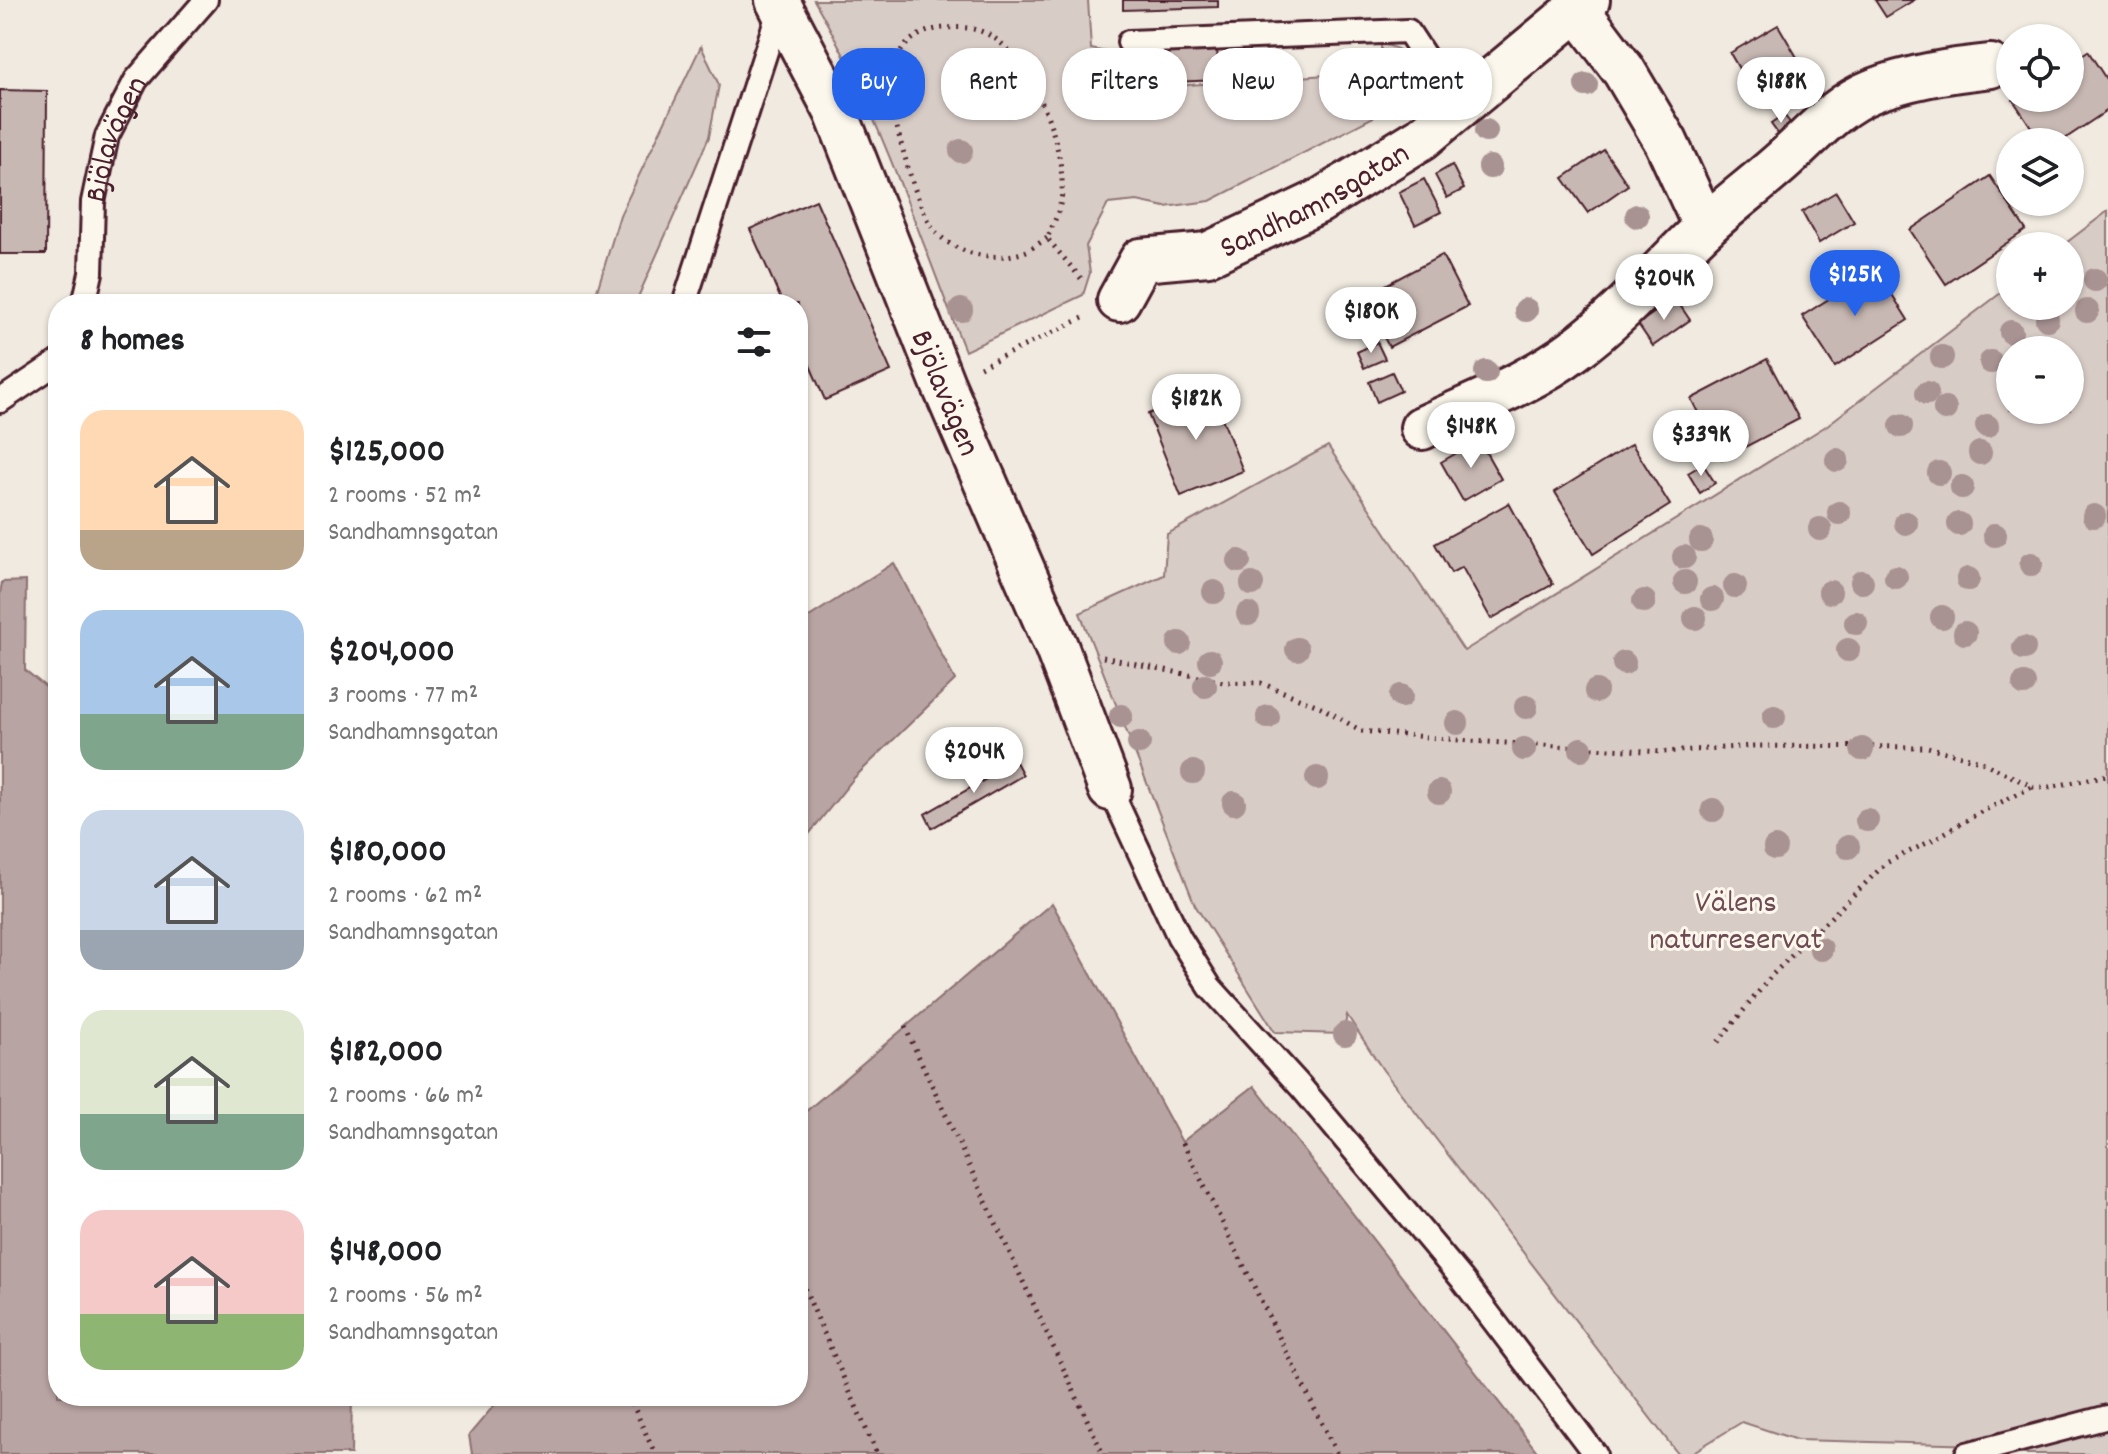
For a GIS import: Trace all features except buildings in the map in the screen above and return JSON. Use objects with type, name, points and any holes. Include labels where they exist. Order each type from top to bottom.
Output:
[{"type":"street","name":"Bjölavägen","points":[[778,3],[836,112],[943,384],[1056,646],[1110,789]]},
{"type":"street","name":"Sandhamnsgatan","points":[[1492,80],[1583,5],[1666,142],[1705,227]]},
{"type":"street","points":[[1422,428],[1543,371],[1575,350],[1705,227],[1837,110],[1871,92],[1899,82],[1941,71],[1991,66]]},
{"type":"street","name":"Sandhamnsgatan","points":[[1112,304],[1141,260],[1208,254],[1318,202],[1422,138],[1445,120]]},
{"type":"lane","name":"Bjölavägen","points":[[86,294],[91,273],[93,202],[107,136],[136,80],[206,0]]},
{"type":"lane","points":[[687,294],[778,3]]},
{"type":"lane","points":[[1129,42],[1408,31],[1419,48]]},
{"type":"lane","points":[[0,401],[48,369]]},
{"type":"lane","points":[[1110,789],[1179,937],[1210,987],[1301,1087],[1462,1279],[1595,1454]]},
{"type":"lane","points":[[1967,1454],[2108,1417]]},
{"type":"path","points":[[936,29],[974,29],[1004,45],[1018,63],[1046,109],[1057,148],[1062,191],[1047,238],[1027,251],[1007,256],[987,256],[965,252],[934,229],[911,177],[895,111],[893,91],[896,65],[910,40],[936,29]]},
{"type":"path","points":[[943,384],[1112,304],[1047,238]]},
{"type":"path","points":[[1056,646],[1223,682],[1261,683],[1321,707],[1361,731],[1470,741],[1663,752],[1753,746],[1928,747],[1980,761],[2033,787]]},
{"type":"path","points":[[1718,1042],[1773,974],[1886,863],[2033,787],[2050,787],[2108,775]]},
{"type":"path","points":[[905,1027],[1103,1454]]},
{"type":"path","points":[[1183,1143],[1337,1454]]},
{"type":"path","points":[[808,1297],[877,1454]]},
{"type":"path","points":[[633,1406],[655,1454]]},
{"type":"green space","points":[[814,0],[1088,0],[1091,48],[1062,48],[1062,120],[1187,120],[1187,85],[1203,84],[1203,120],[1303,120],[1303,77],[1319,76],[1319,120],[1368,120],[1210,201],[1165,207],[1137,201],[1108,204],[1086,246],[1090,273],[1083,295],[965,351],[874,120],[925,120],[925,48],[840,48]]},
{"type":"green space","points":[[701,46],[719,85],[709,137],[639,294],[596,294],[620,215]]},
{"type":"green space","name":"Välens naturreservat","points":[[2108,211],[2108,1454],[1987,1454],[1981,1445],[1797,1440],[1742,1422],[1690,1454],[1678,1454],[1383,1070],[1347,1015],[1343,1034],[1275,1032],[1195,905],[1080,613],[1164,575],[1167,534],[1328,446],[1464,651],[1826,426],[1996,297],[1996,320],[2084,320],[2084,232],[2080,232]]},
{"type":"shaded area","points":[[894,563],[955,680],[854,778],[808,836],[808,618]]},
{"type":"shaded area","points":[[26,581],[25,670],[48,689],[48,1406],[352,1406],[351,1454],[0,1454],[2,582]]},
{"type":"shaded area","points":[[1052,903],[1182,1142],[1254,1086],[1539,1454],[472,1454],[469,1435],[494,1406],[808,1406],[808,1110]]}]
